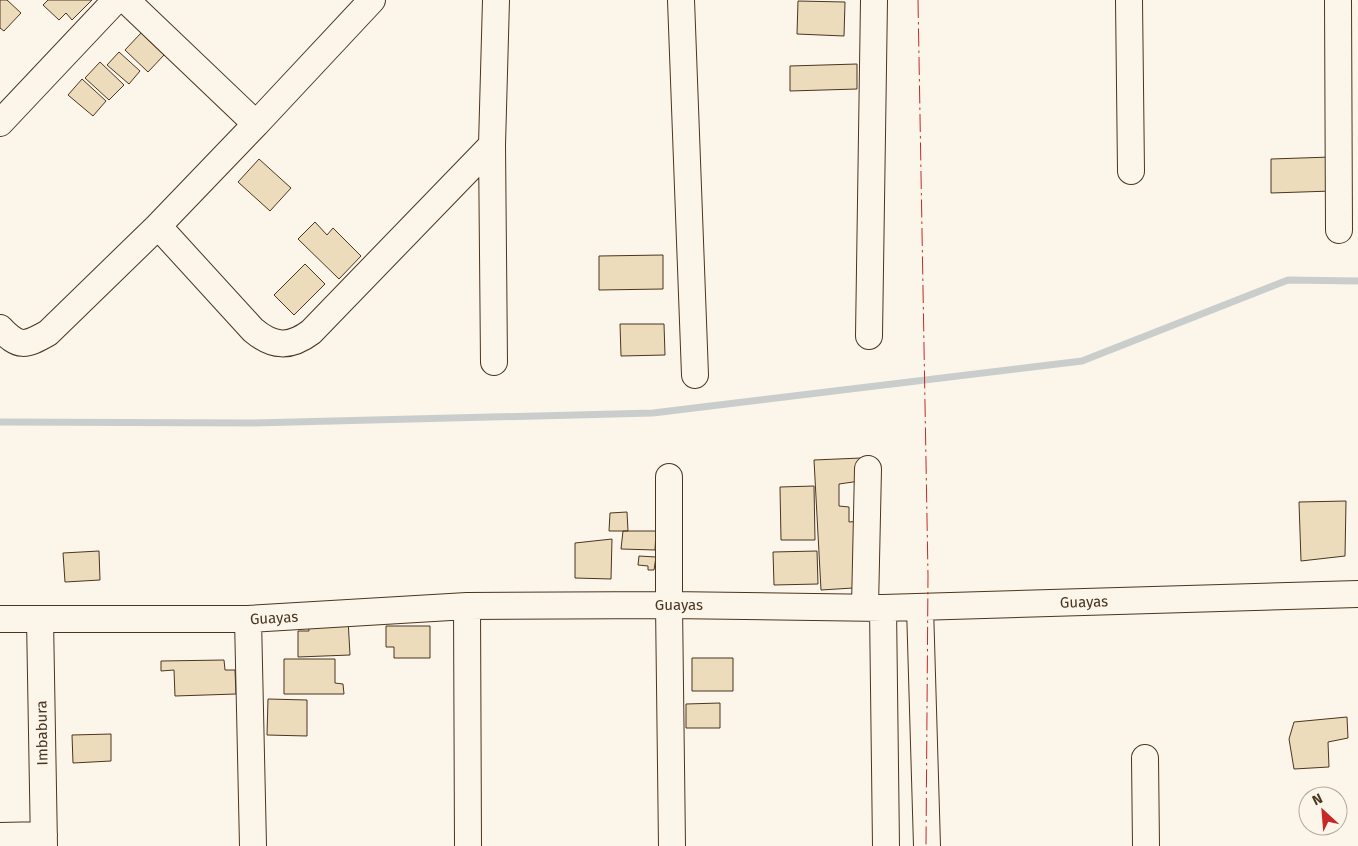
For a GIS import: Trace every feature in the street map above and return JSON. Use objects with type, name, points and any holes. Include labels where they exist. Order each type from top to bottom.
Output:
[{"type":"street","points":[[0,123],[116,0]]},
{"type":"street","points":[[126,0],[256,124]]},
{"type":"street","points":[[0,328],[11,340],[23,344],[48,333],[158,226],[372,0]]},
{"type":"street","points":[[494,362],[492,146],[496,0]]},
{"type":"street","points":[[681,0],[696,375]]},
{"type":"street","points":[[869,336],[874,0]]},
{"type":"street","points":[[1129,0],[1131,171]]},
{"type":"street","points":[[1338,0],[1338,230]]},
{"type":"street","points":[[158,226],[253,330],[263,338],[275,343],[288,344],[301,340],[311,332],[492,146]]},
{"type":"street","points":[[868,469],[886,846]]},
{"type":"street","points":[[670,477],[669,605],[672,846]]},
{"type":"street","name":"Guayas","points":[[0,619],[248,619],[467,606],[669,605],[874,608],[1358,594]]},
{"type":"street","points":[[467,606],[468,846]]},
{"type":"street","points":[[920,607],[927,846]]},
{"type":"street","name":"Imbabura","points":[[40,619],[44,840]]},
{"type":"street","points":[[248,619],[253,846]]},
{"type":"street","points":[[1145,758],[1146,846]]},
{"type":"street","points":[[0,836],[44,840]]},
{"type":"building","points":[[0,0],[7,0],[21,13],[4,31],[0,28]]},
{"type":"building","points":[[48,0],[92,0],[72,20],[66,13],[59,20],[43,5]]},
{"type":"building","points":[[798,1],[845,2],[844,36],[797,34]]},
{"type":"building","points":[[141,33],[164,55],[148,72],[125,50]]},
{"type":"building","points":[[119,52],[140,71],[129,84],[107,65]]},
{"type":"building","points":[[100,62],[124,85],[109,100],[85,78]]},
{"type":"building","points":[[857,64],[857,89],[790,91],[790,66]]},
{"type":"building","points":[[82,79],[106,101],[93,116],[68,95]]},
{"type":"building","points":[[1331,157],[1332,191],[1271,193],[1271,159]]},
{"type":"building","points":[[259,159],[291,188],[270,211],[238,182]]},
{"type":"building","points":[[315,222],[327,235],[333,228],[361,256],[339,279],[298,239]]},
{"type":"building","points":[[663,255],[663,289],[599,290],[599,256]]},
{"type":"building","points":[[305,264],[325,284],[294,315],[274,295]]},
{"type":"building","points":[[620,324],[664,324],[665,355],[621,356]]},
{"type":"building","points":[[861,458],[860,481],[839,484],[839,506],[849,507],[849,522],[862,521],[853,588],[821,590],[814,460]]},
{"type":"building","points":[[814,486],[815,540],[781,540],[780,487]]},
{"type":"building","points":[[1346,501],[1345,556],[1301,561],[1299,502]]},
{"type":"building","points":[[627,512],[628,531],[609,531],[610,513]]},
{"type":"building","points":[[623,531],[656,531],[655,550],[621,549]]},
{"type":"building","points":[[612,539],[611,579],[575,578],[575,543]]},
{"type":"building","points":[[99,551],[100,580],[65,582],[63,553]]},
{"type":"building","points":[[817,551],[818,584],[774,585],[773,552]]},
{"type":"building","points":[[639,556],[656,557],[654,570],[648,570],[648,566],[638,565]]},
{"type":"building","points":[[348,619],[350,655],[298,657],[298,631],[309,631],[308,620]]},
{"type":"building","points":[[386,626],[430,626],[430,658],[394,658],[394,647],[386,647]]},
{"type":"building","points":[[692,658],[733,658],[733,691],[692,691]]},
{"type":"building","points":[[284,659],[335,659],[335,683],[343,684],[344,694],[284,694]]},
{"type":"building","points":[[224,660],[225,670],[235,670],[236,694],[175,696],[174,670],[161,671],[161,661]]},
{"type":"building","points":[[268,699],[307,700],[307,736],[267,735]]},
{"type":"building","points":[[720,703],[720,728],[686,728],[686,704]]},
{"type":"building","points":[[1347,717],[1348,738],[1328,742],[1329,767],[1294,769],[1289,739],[1294,722]]},
{"type":"building","points":[[111,734],[111,761],[73,763],[72,735]]},
{"type":"waterway","points":[[0,422],[254,423],[653,413],[1082,361],[1288,280],[1358,281]]},
{"type":"power","points":[[918,0],[928,576],[926,846]]}]
